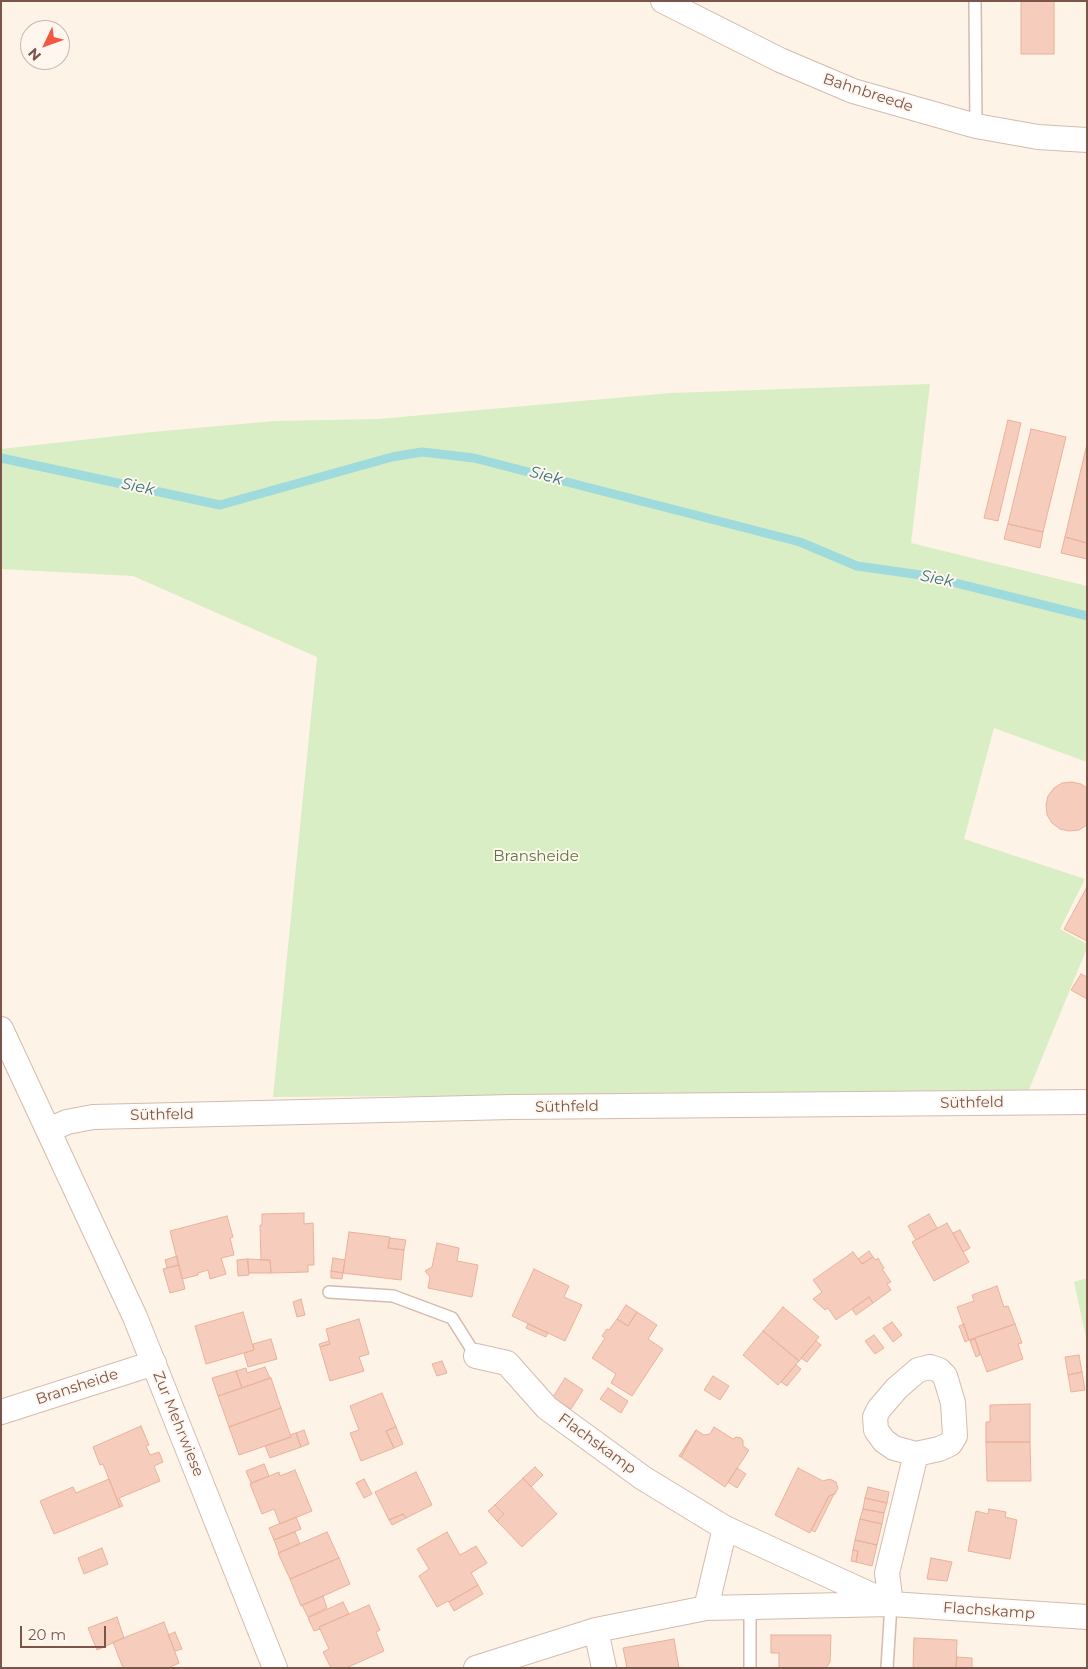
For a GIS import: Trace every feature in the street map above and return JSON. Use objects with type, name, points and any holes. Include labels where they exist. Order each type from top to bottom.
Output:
[{"type":"street","name":"Bahnbreede","points":[[663,1],[780,60],[852,91],[976,126],[1038,137],[1087,140]]},
{"type":"street","points":[[1,1029],[49,1130]]},
{"type":"street","name":"Süthfeld","points":[[49,1130],[67,1122],[93,1117],[512,1107],[1087,1102]]},
{"type":"street","name":"Zur Mehrwiese","points":[[49,1130],[135,1317],[274,1668]]},
{"type":"street","name":"Flachskamp","points":[[476,1356],[507,1363],[547,1408],[643,1478],[725,1528],[891,1604]]},
{"type":"street","name":"Bransheide","points":[[1,1412],[154,1363]]},
{"type":"street","points":[[891,1604],[887,1573],[916,1454]]},
{"type":"street","points":[[706,1608],[725,1528]]},
{"type":"street","name":"Flachskamp","points":[[476,1668],[596,1630],[706,1608],[891,1604],[1087,1618]]},
{"type":"street","points":[[596,1630],[604,1668]]},
{"type":"lane","points":[[975,1],[976,126]]},
{"type":"lane","points":[[330,1292],[393,1296],[452,1318],[476,1356]]},
{"type":"lane","points":[[887,1668],[891,1604]]},
{"type":"lane","points":[[750,1608],[750,1668]]},
{"type":"green space","points":[[930,384],[911,543],[1087,586],[1087,762],[994,728],[964,839],[1085,879],[1060,929],[1087,944],[1087,948],[1028,1092],[273,1097],[317,657],[133,576],[1,569],[1,449],[152,432],[275,421],[378,419],[671,393]]},
{"type":"green space","points":[[1087,1278],[1087,1342],[1074,1282]]},
{"type":"building","points":[[1021,1],[1054,1],[1054,54],[1021,54]]},
{"type":"building","points":[[1008,420],[1021,423],[998,521],[984,518]]},
{"type":"building","points":[[1031,429],[1066,437],[1043,532],[1008,524]]},
{"type":"building","points":[[1087,444],[1087,543],[1065,537]]},
{"type":"building","points":[[1008,524],[1043,532],[1040,548],[1004,539]]},
{"type":"building","points":[[1065,537],[1087,543],[1087,559],[1061,553]]},
{"type":"building","points":[[1072,782],[1087,788],[1087,825],[1079,830],[1069,831],[1060,829],[1052,823],[1047,815],[1046,805],[1048,796],[1054,788],[1062,783]]},
{"type":"building","points":[[1087,887],[1087,941],[1064,929]]},
{"type":"building","points":[[1081,974],[1087,977],[1087,999],[1071,990]]},
{"type":"building","points":[[304,1213],[304,1224],[313,1223],[314,1265],[308,1265],[308,1272],[271,1273],[270,1260],[261,1260],[260,1225],[262,1225],[262,1214]]},
{"type":"building","points":[[929,1214],[937,1228],[916,1240],[908,1226]]},
{"type":"building","points":[[227,1216],[233,1237],[230,1238],[234,1255],[221,1258],[226,1274],[210,1279],[208,1270],[182,1279],[170,1231]]},
{"type":"building","points":[[947,1223],[969,1262],[934,1281],[912,1242]]},
{"type":"building","points":[[960,1230],[970,1248],[963,1252],[953,1233]]},
{"type":"building","points":[[349,1232],[390,1237],[388,1248],[404,1250],[401,1280],[343,1273]]},
{"type":"building","points":[[390,1238],[406,1240],[404,1250],[388,1248]]},
{"type":"building","points":[[437,1243],[459,1248],[457,1261],[478,1265],[472,1297],[428,1288],[430,1277],[425,1271],[432,1267]]},
{"type":"building","points":[[869,1251],[873,1257],[862,1264],[858,1259]]},
{"type":"building","points":[[853,1252],[862,1264],[873,1257],[876,1260],[878,1258],[884,1268],[882,1269],[891,1282],[887,1284],[891,1290],[873,1303],[869,1297],[836,1320],[828,1308],[825,1310],[813,1299],[822,1292],[813,1280]]},
{"type":"building","points":[[177,1256],[179,1265],[167,1268],[165,1260]]},
{"type":"building","points":[[333,1258],[345,1260],[343,1273],[331,1271]]},
{"type":"building","points":[[247,1259],[249,1275],[238,1276],[237,1260]]},
{"type":"building","points":[[248,1259],[270,1260],[271,1273],[249,1273]]},
{"type":"building","points":[[179,1265],[185,1289],[170,1293],[163,1269]]},
{"type":"building","points":[[534,1269],[569,1286],[564,1297],[582,1305],[565,1341],[512,1316]]},
{"type":"building","points":[[331,1271],[343,1273],[342,1279],[331,1278]]},
{"type":"building","points":[[997,1286],[1004,1307],[1008,1306],[1015,1324],[969,1340],[957,1307],[974,1301],[972,1295]]},
{"type":"building","points":[[869,1297],[873,1303],[856,1315],[852,1309]]},
{"type":"building","points":[[301,1299],[305,1315],[297,1317],[293,1302]]},
{"type":"building","points":[[626,1305],[637,1312],[628,1326],[617,1319]]},
{"type":"building","points":[[783,1307],[819,1337],[799,1361],[763,1331]]},
{"type":"building","points":[[243,1312],[254,1350],[206,1364],[195,1326]]},
{"type":"building","points":[[637,1312],[657,1325],[648,1339],[663,1349],[632,1396],[611,1383],[616,1374],[592,1358],[605,1338],[602,1336],[607,1329],[609,1330],[617,1319],[628,1326]]},
{"type":"building","points":[[359,1319],[369,1354],[359,1357],[364,1371],[330,1381],[320,1347],[330,1344],[326,1329]]},
{"type":"building","points":[[892,1322],[902,1335],[893,1342],[883,1328]]},
{"type":"building","points":[[528,1324],[548,1333],[546,1337],[526,1328]]},
{"type":"building","points":[[964,1324],[969,1340],[965,1342],[959,1326]]},
{"type":"building","points":[[1015,1324],[1022,1343],[1018,1344],[1023,1359],[987,1372],[975,1339],[969,1340]]},
{"type":"building","points":[[763,1331],[799,1361],[778,1385],[743,1355]]},
{"type":"building","points":[[874,1335],[884,1348],[875,1354],[865,1341]]},
{"type":"building","points":[[271,1339],[277,1359],[248,1367],[244,1353],[254,1350],[253,1344]]},
{"type":"building","points":[[975,1339],[980,1355],[976,1357],[970,1341]]},
{"type":"building","points":[[329,1341],[330,1344],[320,1347],[319,1344]]},
{"type":"building","points":[[816,1341],[821,1345],[807,1362],[801,1358]]},
{"type":"building","points":[[1079,1355],[1082,1372],[1068,1375],[1065,1357]]},
{"type":"building","points":[[442,1361],[447,1373],[437,1376],[432,1364]]},
{"type":"building","points":[[796,1365],[801,1369],[787,1386],[781,1382]]},
{"type":"building","points":[[265,1367],[270,1378],[242,1388],[236,1371],[246,1368],[247,1373]]},
{"type":"building","points":[[236,1371],[242,1388],[218,1396],[212,1378]]},
{"type":"building","points":[[1082,1372],[1085,1390],[1071,1392],[1068,1375]]},
{"type":"building","points":[[713,1376],[729,1386],[720,1400],[704,1390]]},
{"type":"building","points":[[271,1378],[281,1408],[229,1427],[218,1396]]},
{"type":"building","points":[[565,1378],[583,1390],[571,1409],[553,1397]]},
{"type":"building","points":[[608,1388],[628,1401],[621,1413],[600,1399]]},
{"type":"building","points":[[382,1393],[396,1427],[386,1431],[394,1448],[361,1461],[350,1433],[359,1430],[350,1406]]},
{"type":"building","points":[[1030,1404],[1030,1442],[986,1442],[986,1422],[990,1422],[990,1405]]},
{"type":"building","points":[[281,1408],[291,1437],[239,1455],[229,1427]]},
{"type":"building","points":[[141,1426],[149,1445],[146,1446],[150,1455],[159,1452],[163,1462],[154,1466],[160,1481],[119,1498],[123,1506],[120,1507],[103,1464],[100,1465],[93,1447]]},
{"type":"building","points":[[396,1427],[403,1444],[394,1448],[386,1431]]},
{"type":"building","points":[[714,1427],[733,1439],[736,1437],[741,1438],[743,1446],[749,1450],[725,1487],[681,1457],[696,1430],[704,1435],[710,1434]]},
{"type":"building","points":[[304,1430],[309,1444],[301,1447],[296,1433]]},
{"type":"building","points":[[696,1430],[681,1457],[679,1456]]},
{"type":"building","points":[[296,1433],[301,1447],[270,1458],[265,1446],[291,1437],[290,1435]]},
{"type":"building","points":[[986,1442],[1030,1442],[1031,1481],[987,1481]]},
{"type":"building","points":[[264,1464],[269,1476],[251,1483],[246,1471]]},
{"type":"building","points":[[535,1467],[543,1475],[531,1487],[523,1478]]},
{"type":"building","points":[[737,1468],[746,1474],[737,1488],[728,1482]]},
{"type":"building","points":[[798,1468],[823,1481],[830,1479],[836,1482],[838,1488],[835,1494],[829,1496],[810,1533],[775,1515]]},
{"type":"building","points":[[295,1470],[312,1511],[280,1524],[274,1509],[262,1514],[250,1484],[279,1472],[280,1476]]},
{"type":"building","points":[[416,1472],[432,1505],[406,1518],[403,1514],[389,1520],[375,1492]]},
{"type":"building","points":[[523,1478],[557,1514],[522,1547],[497,1521],[504,1514],[495,1505]]},
{"type":"building","points":[[109,1479],[120,1507],[54,1534],[40,1501],[73,1487],[76,1493]]},
{"type":"building","points":[[364,1479],[372,1494],[364,1498],[356,1483]]},
{"type":"building","points":[[868,1487],[889,1492],[887,1503],[865,1498]]},
{"type":"building","points":[[834,1494],[815,1532],[811,1530],[829,1496]]},
{"type":"building","points":[[865,1498],[887,1503],[884,1513],[863,1509]]},
{"type":"building","points":[[495,1505],[504,1514],[497,1521],[488,1511]]},
{"type":"building","points":[[863,1509],[884,1513],[882,1524],[860,1519]]},
{"type":"building","points":[[989,1509],[1006,1512],[1005,1517],[1017,1520],[1010,1559],[968,1551],[976,1511],[988,1514]]},
{"type":"building","points":[[403,1514],[406,1518],[392,1525],[389,1520]]},
{"type":"building","points":[[296,1517],[301,1529],[274,1540],[269,1528]]},
{"type":"building","points":[[860,1519],[882,1524],[877,1545],[855,1540]]},
{"type":"building","points":[[295,1532],[300,1544],[279,1553],[274,1540]]},
{"type":"building","points":[[327,1532],[339,1558],[290,1579],[278,1553]]},
{"type":"building","points":[[447,1532],[460,1555],[476,1546],[487,1563],[471,1573],[478,1585],[437,1607],[419,1576],[429,1569],[417,1549]]},
{"type":"building","points":[[855,1540],[877,1545],[872,1566],[856,1562],[858,1551],[853,1550]]},
{"type":"building","points":[[102,1548],[108,1564],[84,1574],[78,1558]]},
{"type":"building","points":[[853,1550],[858,1551],[856,1562],[851,1561]]},
{"type":"building","points":[[339,1558],[350,1584],[301,1606],[290,1579]]},
{"type":"building","points":[[931,1558],[952,1562],[947,1581],[927,1579]]},
{"type":"building","points":[[478,1585],[483,1594],[454,1611],[449,1602]]},
{"type":"building","points":[[323,1596],[327,1608],[308,1617],[302,1605]]},
{"type":"building","points":[[343,1602],[349,1614],[314,1631],[308,1618]]},
{"type":"building","points":[[369,1605],[380,1630],[376,1632],[384,1651],[346,1668],[331,1668],[323,1652],[329,1649],[319,1627]]},
{"type":"building","points":[[117,1617],[124,1638],[97,1650],[88,1628]]},
{"type":"building","points":[[164,1622],[179,1663],[168,1668],[123,1668],[113,1642]]},
{"type":"building","points":[[175,1632],[182,1649],[175,1651],[168,1635]]},
{"type":"building","points":[[771,1635],[831,1635],[830,1662],[826,1668],[779,1668],[779,1653],[771,1653]]},
{"type":"building","points":[[914,1638],[957,1640],[956,1668],[913,1668]]},
{"type":"building","points":[[674,1639],[679,1668],[627,1668],[623,1648]]},
{"type":"building","points":[[957,1657],[972,1658],[972,1668],[956,1668]]},
{"type":"waterway","name":"Siek","points":[[1,458],[220,505],[392,457],[422,452],[474,458],[800,542],[857,566],[928,576],[1087,616]]}]
